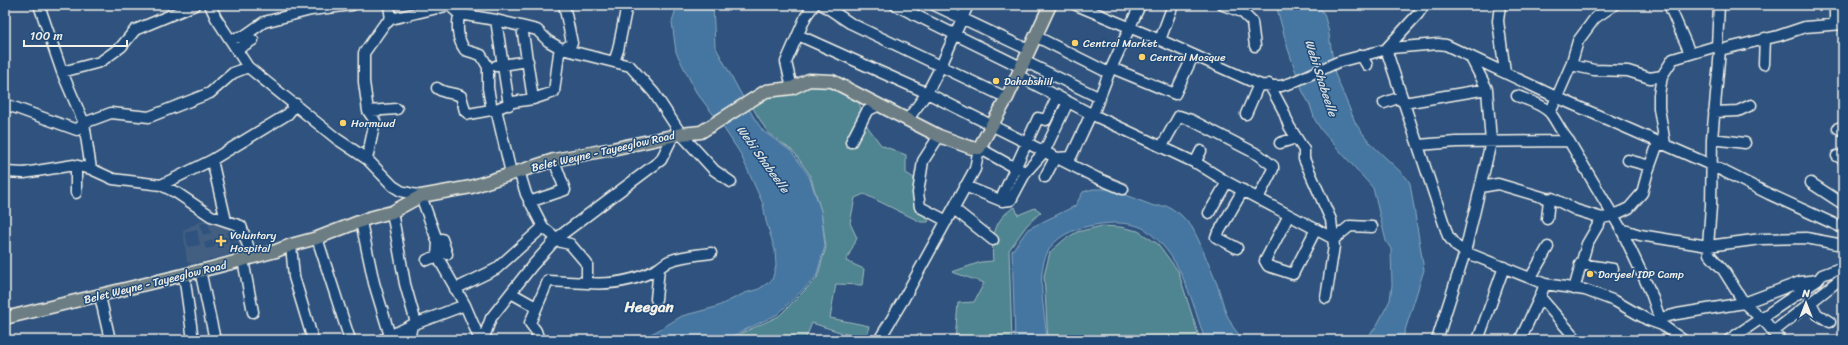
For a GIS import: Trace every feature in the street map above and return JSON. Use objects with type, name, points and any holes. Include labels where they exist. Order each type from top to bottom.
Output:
[{"type":"main road","points":[[792,88],[809,80],[832,81],[939,136],[972,148],[979,148],[1007,98],[1050,5]]},
{"type":"main road","name":"Belet Weyne - Tayeeglow Road","points":[[5,318],[100,296],[248,258],[317,238],[392,212],[421,196],[471,186],[554,160],[677,135],[701,132],[766,91],[792,88]]},
{"type":"street","points":[[39,5],[62,72],[84,122],[91,169]]},
{"type":"street","points":[[62,72],[100,62],[121,47],[135,30],[195,5]]},
{"type":"street","points":[[210,5],[216,18],[238,49],[248,67],[296,104],[337,139],[367,159],[393,186],[402,191],[421,196],[447,254]]},
{"type":"street","points":[[231,39],[244,36],[264,22],[311,10],[352,5]]},
{"type":"street","points":[[390,5],[391,19]]},
{"type":"street","points":[[367,159],[375,121],[368,111],[364,82],[364,53],[383,26],[391,19],[449,5],[459,14],[496,20],[537,30],[548,41],[562,49],[630,66],[654,93],[677,135],[714,170],[731,182]]},
{"type":"street","points":[[437,88],[443,93],[454,93],[461,96],[465,112],[469,114],[494,110],[509,105],[513,102],[533,99],[554,92],[559,53],[562,49],[572,43],[565,5]]},
{"type":"street","points":[[614,62],[618,50],[627,5]]},
{"type":"street","points":[[792,88],[786,62],[806,16],[814,5]]},
{"type":"street","points":[[823,5],[850,23],[1007,98]]},
{"type":"street","points":[[895,5],[954,34],[1100,98]]},
{"type":"street","points":[[934,5],[961,19],[1023,63],[1057,96],[1195,163],[1289,216],[1334,239]]},
{"type":"street","points":[[908,119],[927,93],[941,66],[968,5]]},
{"type":"street","points":[[1076,5],[1160,40],[1193,56],[1264,84],[1281,86],[1366,51],[1438,44],[1446,45],[1466,53],[1556,97],[1711,165],[1843,228]]},
{"type":"street","points":[[1055,158],[1071,157],[1100,98],[1110,70],[1131,28],[1140,5]]},
{"type":"street","points":[[1160,40],[1173,5]]},
{"type":"street","points":[[1223,5],[1242,12],[1252,22],[1255,46]]},
{"type":"street","points":[[1386,49],[1418,14],[1424,5]]},
{"type":"street","points":[[1500,5],[1498,22],[1505,72]]},
{"type":"street","points":[[1669,5],[1690,53]]},
{"type":"street","points":[[1719,5],[1719,48],[1712,139],[1711,206],[1708,246],[1709,254],[1724,271],[1744,303],[1776,336],[1811,303],[1843,277]]},
{"type":"street","points":[[1665,144],[1660,108],[1662,76],[1673,59],[1690,53],[1765,38],[1805,27],[1839,24],[1835,5]]},
{"type":"street","points":[[1550,113],[1570,65],[1578,41],[1595,18],[1613,8]]},
{"type":"street","points":[[459,14],[456,29],[462,46],[465,50],[481,55],[488,67],[488,88],[515,172],[544,227],[561,242],[570,244],[587,264],[587,283]]},
{"type":"street","points":[[496,20],[509,105]]},
{"type":"street","points":[[522,27],[533,99]]},
{"type":"street","points":[[798,36],[927,93],[1055,158],[1123,189]]},
{"type":"street","points":[[1036,36],[1110,70],[1175,94],[1193,56]]},
{"type":"street","points":[[1764,64],[1765,38]]},
{"type":"street","points":[[238,49],[254,40]]},
{"type":"street","points":[[1386,49],[1419,144],[1448,236],[1456,246],[1465,252],[1546,284],[1585,290],[1615,302],[1648,320],[1662,322],[1677,314],[1744,303],[1800,282],[1818,280]]},
{"type":"street","points":[[1366,51],[1367,65]]},
{"type":"street","points":[[1436,340],[1465,252],[1491,142],[1487,89],[1466,53]]},
{"type":"street","points":[[488,67],[528,61]]},
{"type":"street","points":[[1570,65],[1594,70],[1628,71],[1650,78],[1662,76]]},
{"type":"street","points":[[5,104],[77,130],[84,122],[111,113],[149,117],[210,93],[233,73],[248,67]]},
{"type":"street","points":[[1246,114],[1264,84]]},
{"type":"street","points":[[1264,84],[1304,150],[1304,159],[1331,220],[1334,239],[1326,298]]},
{"type":"street","points":[[1384,103],[1398,98],[1404,102],[1487,89]]},
{"type":"street","points":[[1001,199],[1038,118],[1046,120],[1057,96]]},
{"type":"street","points":[[1518,96],[1534,102],[1550,113],[1560,132],[1569,141],[1621,229],[1652,293],[1662,322],[1683,340]]},
{"type":"street","points":[[966,186],[1001,199],[1002,201],[1011,200],[1026,172],[1044,152],[1068,102]]},
{"type":"street","points":[[161,185],[212,160],[288,114],[296,104]]},
{"type":"street","points":[[852,142],[867,111],[879,105]]},
{"type":"street","points":[[1714,112],[1738,111],[1751,105]]},
{"type":"street","points":[[368,111],[397,109]]},
{"type":"street","points":[[1162,146],[1179,116],[1191,120],[1259,155],[1273,166],[1273,169],[1258,198]]},
{"type":"street","points":[[481,340],[491,318],[532,266],[557,238],[661,160],[677,135]]},
{"type":"street","points":[[939,136],[923,161],[918,193],[920,207],[947,221]]},
{"type":"street","points":[[1280,143],[1296,138]]},
{"type":"street","points":[[1712,139],[1745,143]]},
{"type":"street","points":[[1419,144],[1569,141]]},
{"type":"street","points":[[1481,187],[1498,184],[1549,199],[1552,198],[1576,210],[1602,218],[1612,216],[1629,208],[1642,193],[1657,146],[1665,144]]},
{"type":"street","points":[[879,340],[903,300],[975,169],[979,148],[1014,168],[1026,172]]},
{"type":"street","points":[[1195,163],[1201,150]]},
{"type":"street","points":[[1045,177],[1055,158]]},
{"type":"street","points":[[212,160],[226,221]]},
{"type":"street","points":[[530,202],[564,190],[554,160]]},
{"type":"street","points":[[1628,160],[1650,166]]},
{"type":"street","points":[[74,165],[76,169],[76,193]]},
{"type":"street","points":[[5,172],[24,173],[74,165],[91,169],[113,179],[161,185],[177,193],[210,216],[241,226],[248,258],[253,312]]},
{"type":"street","points":[[1209,213],[1227,182]]},
{"type":"street","points":[[1811,183],[1843,204]]},
{"type":"street","points":[[1237,248],[1216,237],[1243,190]]},
{"type":"street","points":[[1547,219],[1549,199]]},
{"type":"street","points":[[954,209],[993,240]]},
{"type":"street","points":[[392,212],[414,324],[409,340]]},
{"type":"street","points":[[1289,216],[1265,261],[1268,266],[1293,274],[1316,229]]},
{"type":"street","points":[[1574,289],[1587,244],[1602,218]]},
{"type":"street","points":[[361,222],[385,338],[414,324],[465,305]]},
{"type":"street","points":[[1334,239],[1350,226],[1372,227]]},
{"type":"street","points":[[455,289],[496,269],[544,227]]},
{"type":"street","points":[[1621,229],[1640,235],[1708,246],[1761,239],[1806,238],[1843,245]]},
{"type":"street","points":[[317,238],[350,340]]},
{"type":"street","points":[[441,241],[432,258],[465,305],[481,340]]},
{"type":"street","points":[[291,245],[294,277],[313,340]]},
{"type":"street","points":[[1531,277],[1548,247]]},
{"type":"street","points":[[539,340],[536,331],[530,323],[548,281],[563,283],[611,283],[632,280],[659,268],[666,262],[686,256],[711,253]]},
{"type":"street","points":[[1580,264],[1613,269]]},
{"type":"street","points":[[1478,340],[1504,267]]},
{"type":"street","points":[[1729,340],[1818,280],[1822,275],[1843,267]]},
{"type":"street","points":[[656,299],[659,268]]},
{"type":"street","points":[[200,270],[216,340]]},
{"type":"street","points":[[184,274],[193,340]]},
{"type":"street","points":[[1520,340],[1546,284]]},
{"type":"street","points":[[511,293],[536,307]]},
{"type":"street","points":[[100,296],[110,340]]},
{"type":"street","points":[[1540,297],[1575,339]]},
{"type":"street","points":[[1811,303],[1817,314],[1830,322]]},
{"type":"shaded area","name":"Voluntary Hospital","points":[[208,218],[245,231],[247,247],[240,252],[192,264],[187,262],[183,230]],"holes":[[[208,222],[211,233],[203,235],[200,224]],[[197,229],[200,245],[188,247],[185,232]],[[235,230],[237,241],[229,243],[227,232]],[[213,240],[215,247],[206,249],[204,243]],[[241,241],[242,246],[230,249],[229,244]]]},
{"type":"green space","points":[[830,82],[856,94],[867,126],[881,145],[906,155],[906,173],[914,178],[913,189],[931,213],[928,222],[921,222],[864,194],[855,198],[850,223],[857,238],[846,261],[864,269],[862,285],[836,284],[830,318],[869,326],[867,335],[849,335],[812,323],[805,340],[727,340],[779,316],[817,278],[826,247],[821,211],[810,175],[794,152],[768,133],[751,105],[767,94]]},
{"type":"green space","points":[[1015,207],[1018,215],[1035,208],[1041,212],[1027,225],[1009,250],[1012,340],[955,340],[958,303],[974,302],[984,283],[952,272],[981,262],[993,261],[995,230],[1002,217]]},
{"type":"green space","points":[[1102,226],[1120,227],[1138,231],[1158,244],[1178,271],[1200,340],[1048,340],[1044,276],[1050,252],[1065,239],[1077,232]]},
{"type":"water","name":"Webi Shabeelle","points":[[677,5],[713,5],[715,46],[753,116],[763,131],[792,152],[809,176],[821,211],[825,246],[816,277],[778,314],[724,340],[636,340],[655,332],[682,316],[716,307],[745,293],[759,289],[772,280],[776,266],[775,250],[766,221],[763,204],[740,153],[723,127],[696,92],[676,52],[672,22]]},
{"type":"water","name":"Webi Shabeelle","points":[[1276,5],[1318,5],[1324,14],[1328,28],[1335,74],[1356,124],[1370,143],[1406,177],[1410,183],[1424,270],[1402,340],[1365,340],[1376,327],[1390,300],[1392,285],[1391,249],[1386,241],[1373,188],[1322,131],[1315,120],[1310,105],[1302,90],[1288,49]]},
{"type":"water","points":[[1093,189],[1109,189],[1154,206],[1168,206],[1181,215],[1192,227],[1199,241],[1217,284],[1226,313],[1233,327],[1243,340],[1205,340],[1185,282],[1171,256],[1145,229],[1133,225],[1113,223],[1101,224],[1076,230],[1059,238],[1049,250],[1043,264],[1042,299],[1047,340],[1015,340],[1012,251],[1028,229],[1075,206],[1083,192]]},
{"type":"place","name":"Central Market","points":[[1075,43]]},
{"type":"place","name":"Central Mosque","points":[[1142,57]]},
{"type":"place","name":"Dahabshiil","points":[[996,81]]},
{"type":"place","name":"Hormuud","points":[[343,123]]},
{"type":"place","name":"Voluntary Hospital","points":[[221,241]]},
{"type":"place","name":"Daryeel IDP Camp","points":[[1590,274]]},
{"type":"district","name":"Heegan","points":[[649,307]]}]
